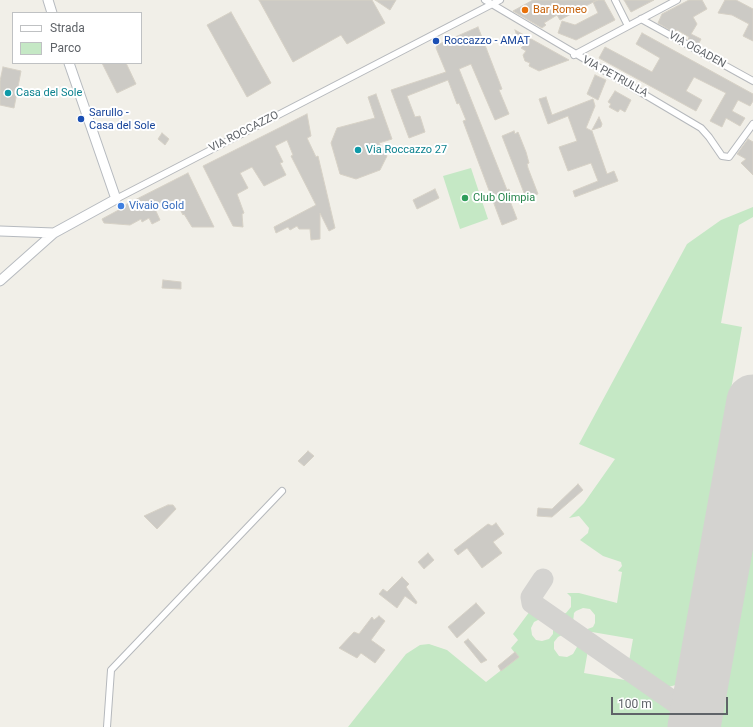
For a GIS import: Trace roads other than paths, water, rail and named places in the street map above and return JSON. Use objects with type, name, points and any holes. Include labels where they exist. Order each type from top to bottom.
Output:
[{"type":"street","points":[[48,0],[52,12]]},
{"type":"street","name":"VIA PETRULLA","points":[[485,0],[574,55],[645,94],[700,128],[709,137],[722,156],[729,157],[753,124]]},
{"type":"street","name":"VIA ROCCAZZO","points":[[0,281],[54,233],[116,198],[500,0]]},
{"type":"street","points":[[615,0],[628,26]]},
{"type":"street","points":[[574,55],[677,0]]},
{"type":"street","name":"VIA OGADEN","points":[[641,19],[753,81]]},
{"type":"street","points":[[69,64],[116,198]]},
{"type":"street","points":[[0,231],[54,233]]},
{"type":"street","points":[[107,727],[111,670],[282,491]]},
{"type":"place","name":"Bar Romeo","points":[[525,10]]},
{"type":"place","name":"Roccazzo - AMAT","points":[[436,41]]},
{"type":"place","name":"Casa del Sole","points":[[8,93]]},
{"type":"place","name":"Sarullo - Casa del Sole","points":[[81,119]]},
{"type":"place","name":"Via Roccazzo 27","points":[[358,150]]},
{"type":"place","name":"Club Olimpia","points":[[465,198]]},
{"type":"place","name":"Vivaio Gold","points":[[121,206]]}]
